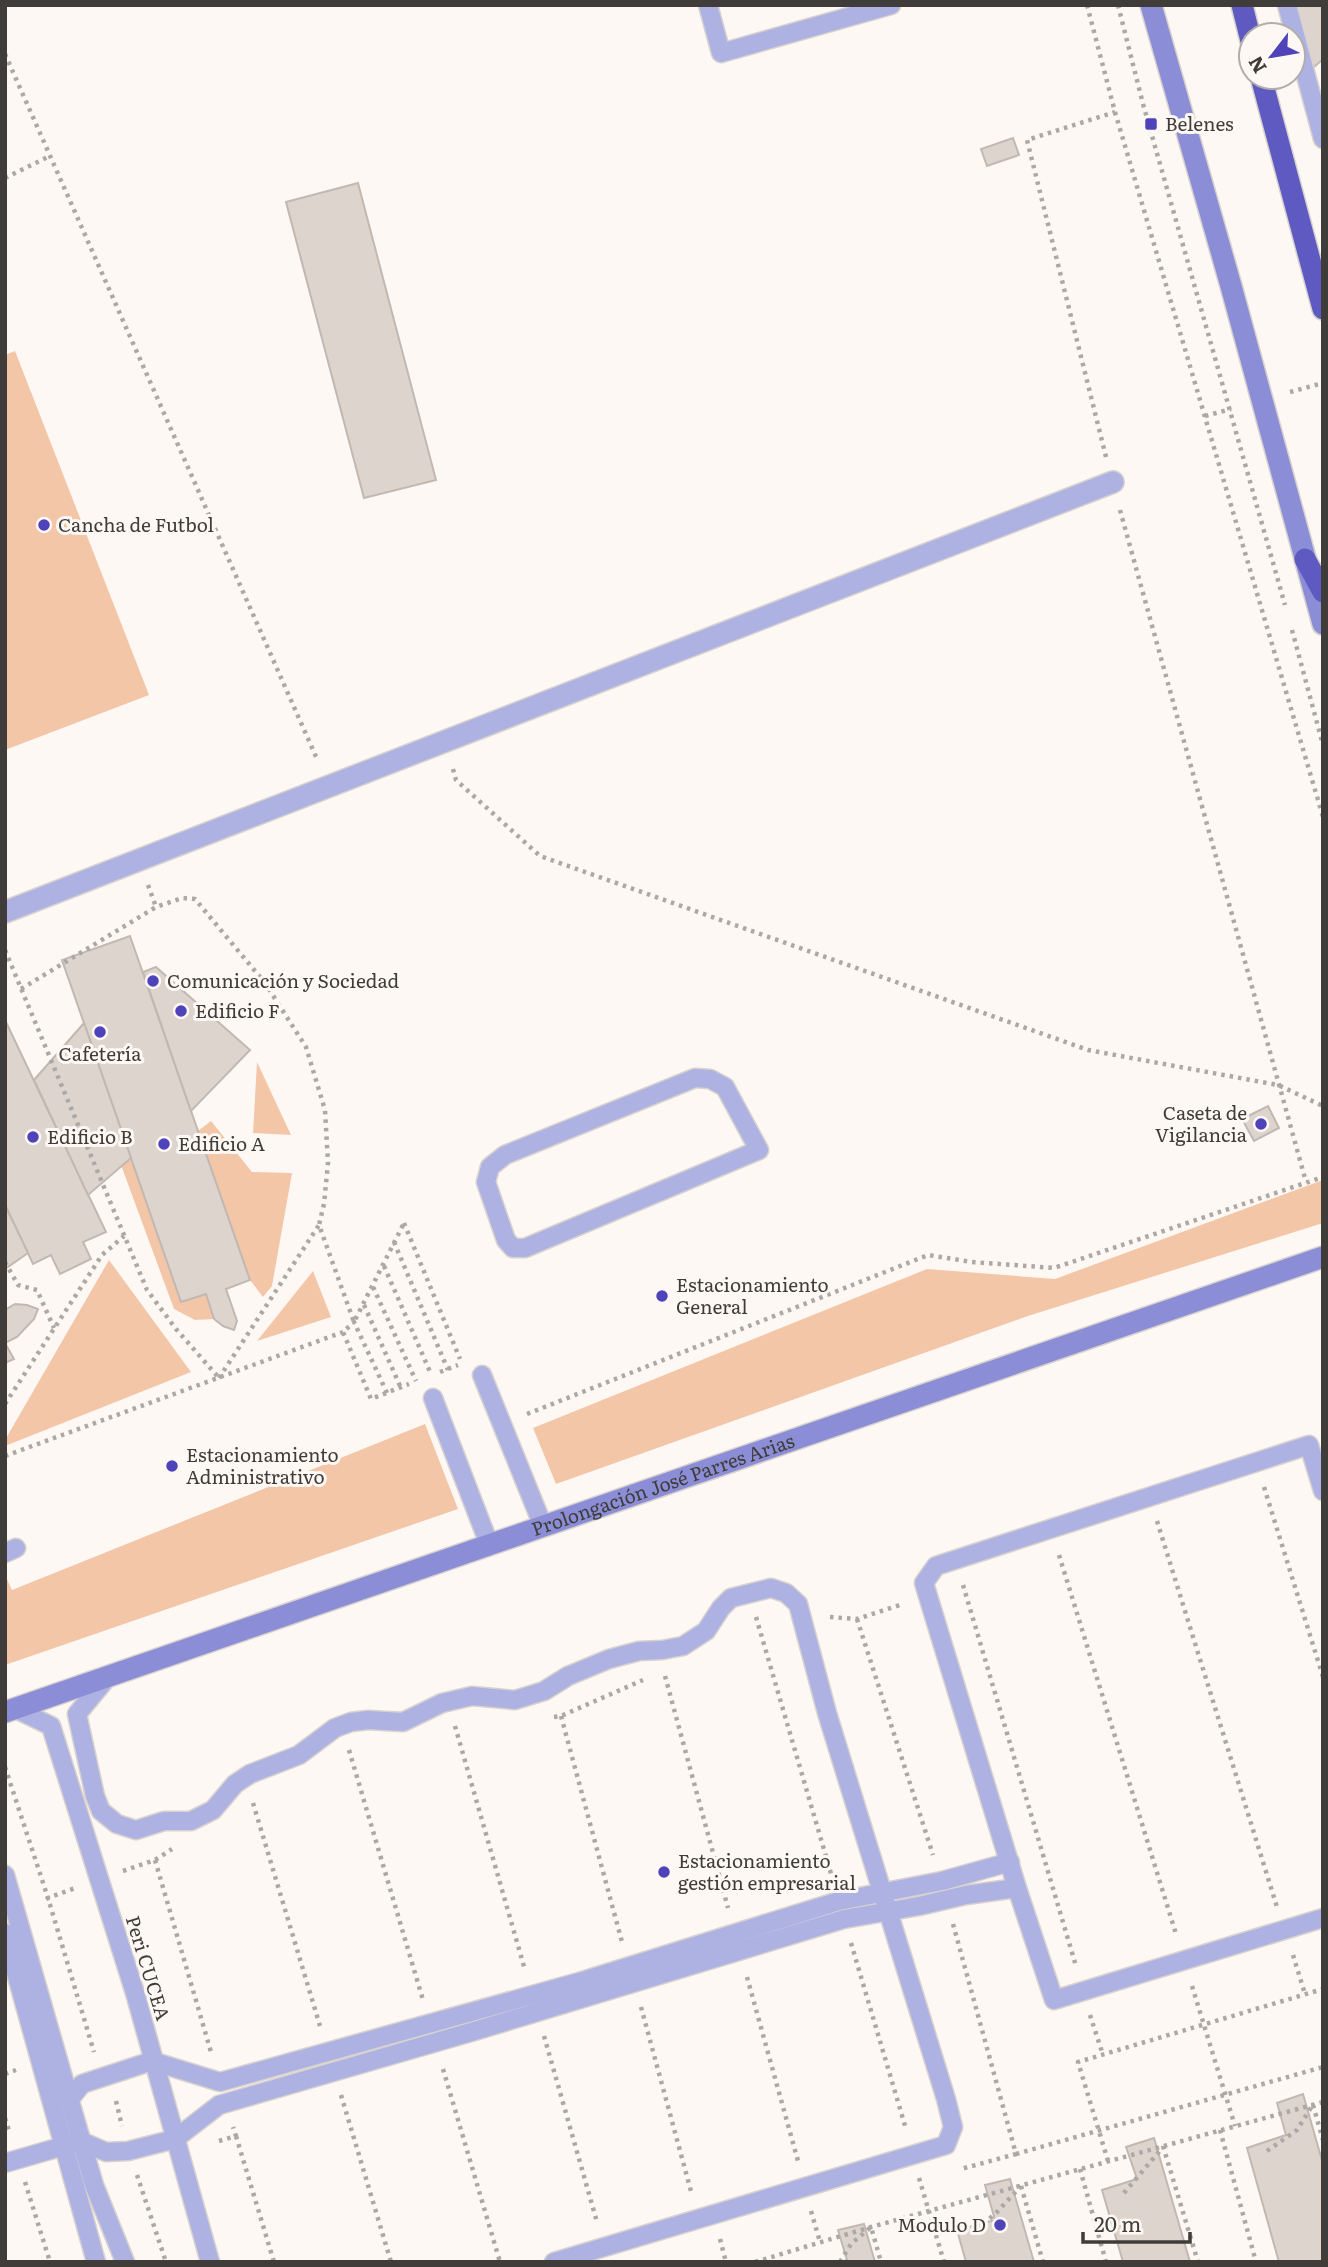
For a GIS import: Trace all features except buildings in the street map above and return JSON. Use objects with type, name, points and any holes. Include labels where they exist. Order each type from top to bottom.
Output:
[{"type":"highway","points":[[1265,91],[1323,309]]},
{"type":"highway","points":[[1305,559],[1323,592]]},
{"type":"main road","points":[[1151,5],[1323,624]]},
{"type":"main road","name":"Prolongación José Parres Arias","points":[[11,1710],[1323,1257]]},
{"type":"street","points":[[5,912],[1113,482]]},
{"type":"lane","points":[[708,5],[721,53],[891,5]]},
{"type":"lane","points":[[1287,5],[1323,139]]},
{"type":"lane","points":[[695,1078],[710,1079],[725,1087],[759,1150],[525,1248],[513,1248],[506,1240],[486,1182],[490,1167],[505,1155],[695,1078]]},
{"type":"lane","points":[[482,1375],[543,1526]]},
{"type":"lane","points":[[433,1398],[489,1544]]},
{"type":"lane","points":[[1323,1491],[1309,1445],[936,1566],[924,1583],[1054,2000],[1323,1918]]},
{"type":"lane","points":[[106,1679],[77,1714],[94,1796],[101,1811],[117,1824],[136,1830],[164,1821],[191,1821],[214,1810],[235,1784],[250,1774],[299,1755],[327,1733],[343,1725],[368,1720],[403,1722],[442,1703],[472,1696],[515,1700],[544,1691],[568,1676],[609,1658],[639,1651],[683,1646],[706,1631],[721,1608],[732,1598],[771,1588],[786,1593],[798,1604],[827,1713],[953,2127],[946,2145],[554,2262]]},
{"type":"lane","name":"Peri CUCEA","points":[[11,1710],[51,1726],[135,1993],[210,2262]]},
{"type":"lane","points":[[69,2100],[82,2084],[152,2061],[220,2082],[738,1942],[844,1919],[942,1881],[1010,1862]]},
{"type":"lane","points":[[5,1875],[69,2100],[73,2144],[96,2262]]},
{"type":"lane","points":[[884,1902],[1017,1888]]},
{"type":"lane","points":[[5,1933],[73,2144],[94,2185],[125,2262]]},
{"type":"lane","points":[[11,2161],[73,2144],[106,2152],[178,2146],[219,2105],[738,1942]]},
{"type":"path","points":[[1087,5],[1115,112],[1323,817]]},
{"type":"path","points":[[1118,5],[1143,104],[1285,605]]},
{"type":"path","points":[[5,54],[329,786]]},
{"type":"path","points":[[1115,112],[1027,141],[1113,482],[1306,1182]]},
{"type":"path","points":[[5,178],[50,156]]},
{"type":"path","points":[[1289,618],[1323,745]]},
{"type":"path","points":[[444,741],[456,780],[540,856],[1088,1050],[1278,1085],[1323,1106]]},
{"type":"path","points":[[21,989],[156,908],[182,898],[195,899],[265,983],[306,1047],[326,1110],[328,1163],[319,1225],[219,1378]]},
{"type":"path","points":[[5,950],[147,1290],[176,1329],[219,1378]]},
{"type":"path","points":[[522,1416],[928,1255],[972,1262],[1054,1268],[1323,1177]]},
{"type":"path","points":[[5,1456],[343,1332],[355,1322],[404,1223],[462,1363]]},
{"type":"path","points":[[319,1225],[355,1322],[387,1393]]},
{"type":"path","points":[[5,1404],[102,1255],[124,1236]]},
{"type":"path","points":[[394,1242],[448,1370]]},
{"type":"path","points":[[5,1262],[18,1285],[37,1290],[54,1329]]},
{"type":"path","points":[[384,1265],[432,1375]]},
{"type":"path","points":[[372,1286],[416,1381]]},
{"type":"path","points":[[363,1304],[401,1388]]},
{"type":"path","points":[[343,1332],[371,1399]]},
{"type":"path","points":[[1157,1520],[1305,1994]]},
{"type":"path","points":[[1059,1554],[1235,2126]]},
{"type":"path","points":[[963,1584],[1103,2054]]},
{"type":"path","points":[[663,1672],[811,2211],[798,2214]]},
{"type":"path","points":[[155,1860],[220,2082]]},
{"type":"path","points":[[1108,2161],[1078,2062],[1323,1989]]},
{"type":"path","points":[[1016,2154],[1323,2067]]},
{"type":"path","points":[[755,2262],[870,2227],[1323,2102]]},
{"type":"path","points":[[226,2103],[274,2262]]},
{"type":"path","points":[[1313,2105],[1323,2140]]},
{"type":"path","points":[[1267,2151],[1297,2130],[1313,2105]]},
{"type":"path","points":[[5,2119],[11,2161],[50,2262]]},
{"type":"path","points":[[1220,2130],[1256,2262]]},
{"type":"path","points":[[178,2146],[236,2136]]},
{"type":"path","points":[[1124,2193],[1163,2146]]},
{"type":"path","points":[[1163,2146],[1198,2262]]},
{"type":"path","points":[[1080,2169],[1106,2262]]},
{"type":"path","points":[[978,2230],[1021,2186]]},
{"type":"path","points":[[1021,2186],[1043,2262]]},
{"type":"path","points":[[930,2211],[944,2262]]},
{"type":"path","points":[[841,2262],[851,2244],[870,2227]]},
{"type":"path","points":[[870,2227],[881,2262]]},
{"type":"path","points":[[712,2239],[720,2238],[726,2262]]},
{"type":"path","points":[[788,2252],[790,2262]]},
{"type":"shaded area","name":"Cancha de Futbol","points":[[15,351],[149,695],[5,750],[5,355]]},
{"type":"shaded area","points":[[257,1062],[291,1135],[253,1133]]},
{"type":"shaded area","points":[[211,1121],[252,1172],[292,1173],[272,1286],[263,1297],[250,1280],[198,1131]]},
{"type":"shaded area","points":[[131,1158],[181,1302],[206,1294],[214,1319],[195,1320],[174,1309],[121,1165]]},
{"type":"shaded area","points":[[1323,1180],[1323,1223],[1028,1316],[556,1484],[533,1428],[927,1269],[1055,1279]]},
{"type":"shaded area","points":[[109,1260],[191,1372],[5,1446],[5,1440]]},
{"type":"shaded area","points":[[313,1271],[331,1317],[257,1341]]},
{"type":"shaded area","points":[[425,1424],[458,1509],[5,1665],[5,1575],[12,1590]]},
{"type":"place","name":"Belenes","points":[[1151,124]]},
{"type":"place","name":"Cancha de Futbol","points":[[44,525]]},
{"type":"place","name":"Comunicación y Sociedad","points":[[153,981]]},
{"type":"place","name":"Edificio F","points":[[181,1011]]},
{"type":"place","name":"Cafetería","points":[[100,1032]]},
{"type":"place","name":"Caseta de Vigilancia","points":[[1261,1124]]},
{"type":"place","name":"Edificio B","points":[[33,1137]]},
{"type":"place","name":"Edificio A","points":[[164,1144]]},
{"type":"place","name":"Estacionamiento General","points":[[662,1296]]},
{"type":"place","name":"Estacionamiento Administrativo","points":[[172,1466]]},
{"type":"place","name":"Estacionamiento gestión empresarial","points":[[664,1872]]},
{"type":"place","name":"Modulo D","points":[[1000,2225]]}]
